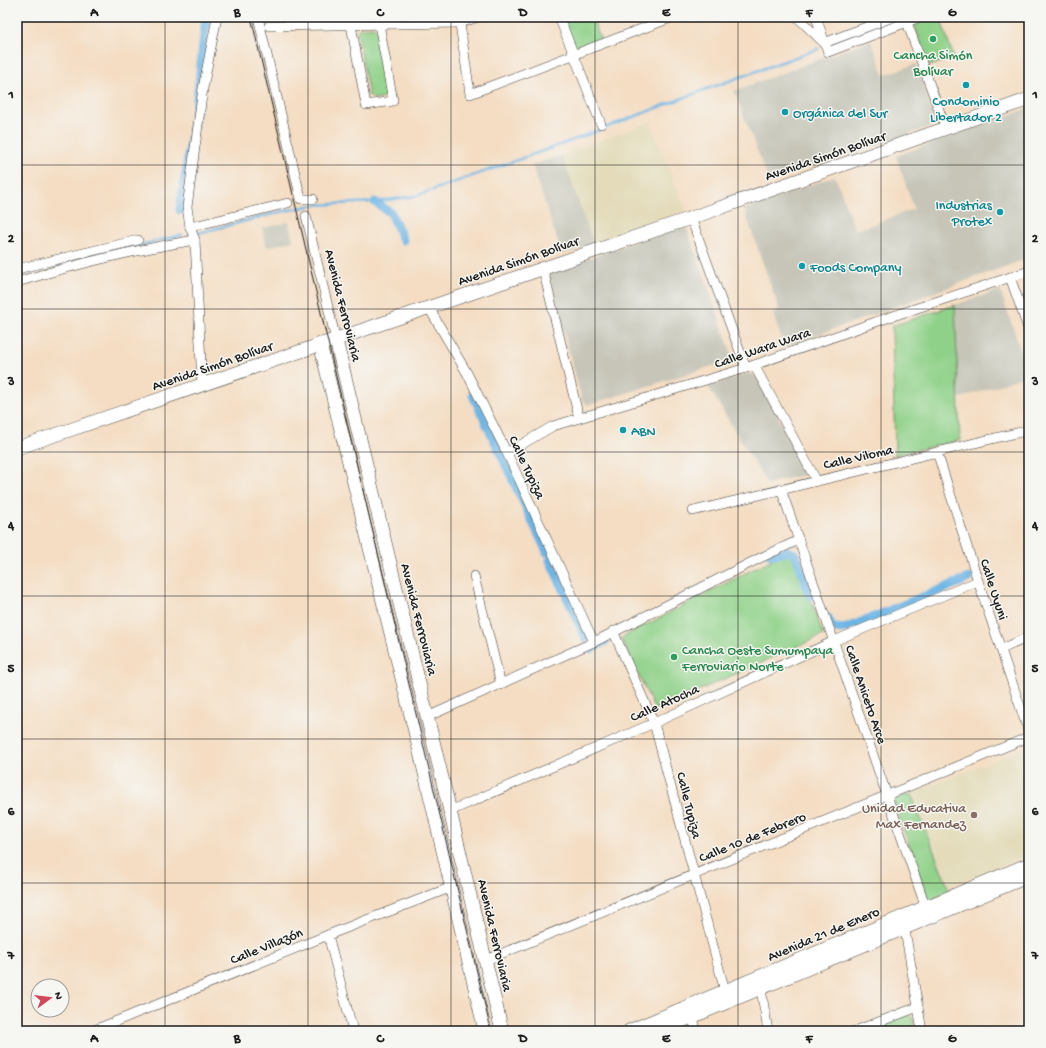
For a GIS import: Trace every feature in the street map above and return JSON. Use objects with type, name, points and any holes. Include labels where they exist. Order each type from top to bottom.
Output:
[{"type":"street","points":[[202,385],[194,240],[186,207],[203,88],[217,17]]},
{"type":"street","points":[[258,17],[301,199],[313,199]]},
{"type":"street","points":[[269,26],[379,24],[460,20],[478,17]]},
{"type":"street","points":[[559,17],[601,124]]},
{"type":"street","points":[[460,20],[470,94],[673,17]]},
{"type":"street","points":[[797,17],[826,48]]},
{"type":"street","points":[[816,17],[826,48]]},
{"type":"street","points":[[826,48],[893,17]]},
{"type":"street","points":[[826,48],[906,19],[920,17]]},
{"type":"street","points":[[906,19],[946,129]]},
{"type":"street","points":[[351,25],[366,104],[392,101],[379,24]]},
{"type":"street","name":"Avenida Simón Bolívar","points":[[17,448],[544,269],[1029,100]]},
{"type":"street","points":[[190,227],[288,203]]},
{"type":"street","name":"Avenida Ferroviaria","points":[[306,216],[502,1031]]},
{"type":"street","points":[[691,218],[750,367],[816,480]]},
{"type":"street","points":[[17,269],[138,240]]},
{"type":"street","points":[[17,282],[65,268],[146,248],[194,240]]},
{"type":"street","points":[[544,269],[579,418]]},
{"type":"street","name":"Calle Wara Wara","points":[[506,453],[553,426],[750,367],[884,319],[1029,271]]},
{"type":"street","points":[[1010,277],[1029,331]]},
{"type":"street","name":"Calle Tupiza","points":[[429,308],[466,373],[506,453],[594,642]]},
{"type":"street","points":[[320,344],[452,887],[485,1031]]},
{"type":"street","name":"Calle Viloma","points":[[693,511],[781,488],[1029,430]]},
{"type":"street","name":"Calle Uyuni","points":[[937,452],[1029,734]]},
{"type":"street","name":"Calle Aniceto Arce","points":[[781,488],[926,908]]},
{"type":"street","points":[[427,718],[594,642],[613,631],[799,540]]},
{"type":"street","points":[[474,576],[501,685]]},
{"type":"street","name":"Calle Atocha","points":[[450,811],[654,723],[834,641],[978,581]]},
{"type":"street","name":"Calle Tupiza","points":[[613,631],[654,723],[726,997]]},
{"type":"street","points":[[1001,649],[1029,637]]},
{"type":"street","name":"Calle 10 de Febrero","points":[[486,960],[1029,737]]},
{"type":"street","name":"Avenida 21 de Enero","points":[[658,1031],[693,1017],[726,997],[761,988],[904,923],[926,908],[1029,864]]},
{"type":"street","name":"Avenida 21 de Enero","points":[[629,1031],[726,997],[904,923],[1029,876]]},
{"type":"street","name":"Calle Villazón","points":[[92,1031],[328,935],[452,887]]},
{"type":"street","points":[[904,923],[922,1031]]},
{"type":"street","points":[[328,935],[353,1031]]},
{"type":"street","points":[[761,988],[768,1031]]},
{"type":"street","points":[[855,1031],[918,1007]]},
{"type":"street","points":[[693,1017],[696,1031]]},
{"type":"shaded area","points":[[871,40],[884,75],[916,64],[937,124],[849,155],[848,151],[769,181],[734,91]]},
{"type":"shaded area","points":[[1029,108],[1029,258],[784,347],[773,313],[779,309],[744,209],[835,176],[855,230],[868,226],[914,209],[896,156]]},
{"type":"shaded area","points":[[650,122],[686,211],[594,245],[562,155]]},
{"type":"shaded area","points":[[562,155],[594,245],[562,254],[532,165]]},
{"type":"shaded area","points":[[289,222],[293,241],[267,247],[262,228]]},
{"type":"shaded area","points":[[681,225],[687,229],[731,352],[728,361],[588,405],[582,400],[549,275],[553,271]]},
{"type":"shaded area","points":[[1000,290],[1029,375],[958,399],[955,305]]},
{"type":"shaded area","points":[[749,373],[757,377],[806,469],[802,475],[767,484],[708,386]]},
{"type":"shaded area","name":"Unidad Educativa Max Fernandez","points":[[1022,749],[1027,751],[1029,758],[1029,855],[949,887],[911,794]]},
{"type":"green space","points":[[562,17],[592,17],[601,41],[575,50]]},
{"type":"green space","name":"Cancha Simón Bolívar","points":[[932,17],[940,17],[954,58],[929,66],[914,23]]},
{"type":"green space","points":[[374,27],[377,32],[388,92],[383,98],[376,100],[369,96],[357,31],[360,28]]},
{"type":"green space","points":[[955,305],[960,440],[895,455],[892,326]]},
{"type":"green space","points":[[788,551],[796,555],[823,635],[655,710],[621,638]]},
{"type":"green space","points":[[911,794],[950,892],[930,900],[927,897],[894,802],[894,799]]},
{"type":"green space","points":[[909,1014],[913,1018],[915,1031],[869,1031]]},
{"type":"waterway","points":[[180,210],[198,93],[206,17]]},
{"type":"waterway","points":[[199,233],[280,212],[314,205],[375,202],[416,196],[568,142],[704,90],[818,49]]},
{"type":"waterway","points":[[375,202],[391,213],[403,240]]},
{"type":"waterway","points":[[103,254],[182,235]]},
{"type":"waterway","points":[[17,276],[67,263]]},
{"type":"waterway","points":[[473,395],[547,552]]},
{"type":"waterway","points":[[770,555],[788,551],[796,555],[810,596]]},
{"type":"waterway","points":[[550,560],[586,638]]},
{"type":"waterway","points":[[828,618],[835,628],[847,628],[969,578]]},
{"type":"waterway","points":[[591,649],[605,641]]},
{"type":"tram line","points":[[251,17],[491,1031]]},
{"type":"place","name":"Cancha Simón Bolívar","points":[[933,39]]},
{"type":"place","name":"Condominio Libertador 2","points":[[966,85]]},
{"type":"place","name":"Orgánica del Sur","points":[[785,112]]},
{"type":"place","name":"Industrias Protex","points":[[1000,212]]},
{"type":"place","name":"Foods Company","points":[[802,266]]},
{"type":"place","name":"ABN","points":[[623,430]]},
{"type":"place","name":"Cancha Oeste Sumumpaya Ferroviario Norte","points":[[674,657]]},
{"type":"place","name":"Unidad Educativa Max Fernandez","points":[[974,815]]}]
